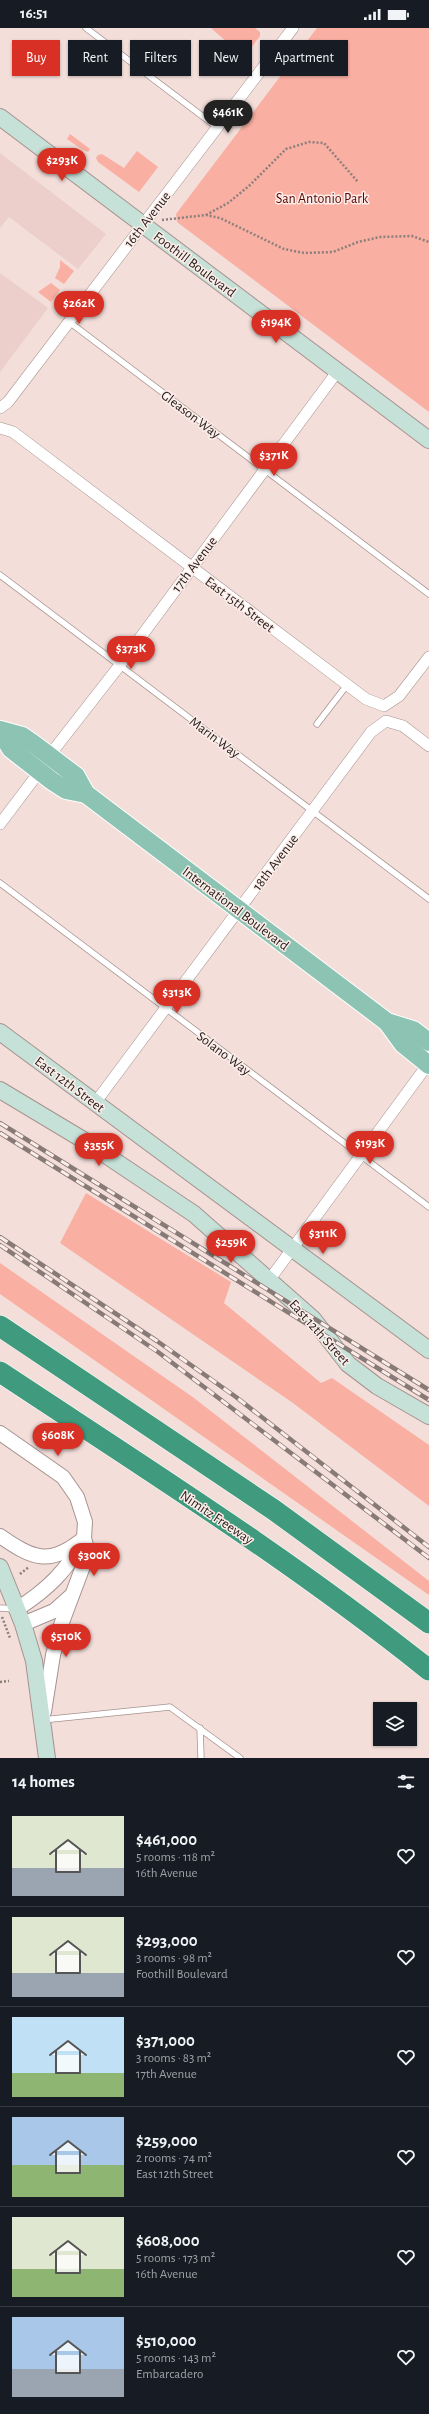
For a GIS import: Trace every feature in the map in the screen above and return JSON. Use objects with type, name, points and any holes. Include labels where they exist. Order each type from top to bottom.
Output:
[{"type":"highway","points":[[0,1326],[274,1510],[429,1623]]},
{"type":"highway","name":"Nimitz Freeway","points":[[0,1372],[280,1560],[389,1638],[429,1670]]},
{"type":"main road","name":"Foothill Boulevard","points":[[0,117],[429,440]]},
{"type":"main road","name":"International Boulevard","points":[[0,730],[22,736],[76,776],[86,794],[386,1022],[403,1044],[429,1064]]},
{"type":"main road","name":"International Boulevard","points":[[0,730],[11,750],[66,790],[86,794]]},
{"type":"main road","name":"International Boulevard","points":[[386,1022],[413,1030],[429,1042]]},
{"type":"main road","name":"East 12th Street","points":[[0,1032],[291,1250],[429,1350]]},
{"type":"main road","name":"East 12th Street","points":[[0,1090],[91,1145],[194,1214],[313,1319],[348,1364],[377,1386],[429,1416]]},
{"type":"main road","points":[[0,1566],[20,1616],[37,1675],[47,1758]]},
{"type":"street","name":"16th Avenue","points":[[0,408],[8,402],[142,224],[218,128],[292,28]]},
{"type":"street","name":"17th Avenue","points":[[49,756],[120,665],[191,567],[337,372]]},
{"type":"street","name":"East 15th Street","points":[[0,428],[13,432],[366,699],[384,706],[399,696],[429,657]]},
{"type":"street","name":"18th Avenue","points":[[95,1103],[372,732],[386,721],[403,726],[429,746]]},
{"type":"street","points":[[0,824],[40,771]]},
{"type":"street","points":[[270,1280],[429,1064]]},
{"type":"street","points":[[0,1434],[57,1472],[68,1483],[82,1510],[84,1538],[88,1553],[62,1625],[53,1655],[42,1720]]},
{"type":"street","points":[[0,1536],[23,1551],[40,1558],[56,1556],[72,1548],[84,1538]]},
{"type":"street","points":[[20,1616],[54,1582],[73,1559],[84,1538]]},
{"type":"street","points":[[20,1616],[54,1610],[75,1592]]},
{"type":"lane","points":[[86,28],[218,128]]},
{"type":"lane","name":"Gleason Way","points":[[68,321],[429,594]]},
{"type":"lane","name":"Marin Way","points":[[0,575],[429,899]]},
{"type":"lane","points":[[317,724],[347,685]]},
{"type":"lane","name":"Solano Way","points":[[0,883],[429,1207]]},
{"type":"lane","points":[[0,1608],[20,1616]]},
{"type":"lane","points":[[42,1720],[170,1707],[240,1758]]},
{"type":"lane","points":[[200,1728],[201,1758]]},
{"type":"path","points":[[206,215],[228,203],[249,186],[286,149],[302,144],[324,143],[358,182]]},
{"type":"path","points":[[142,224],[206,215],[220,218],[284,248],[304,253],[333,252],[358,242],[380,237],[412,236],[429,242]]},
{"type":"path","points":[[20,1574],[30,1566]]},
{"type":"path","points":[[0,1682],[9,1681]]},
{"type":"shaded area","points":[[0,153],[106,234],[78,269],[9,217],[0,228]]},
{"type":"shaded area","points":[[0,273],[48,308],[0,372]]},
{"type":"green space","points":[[211,28],[255,28],[260,32],[260,36],[252,46],[252,40],[225,40]]},
{"type":"green space","name":"San Antonio Park","points":[[317,28],[429,28],[429,412],[177,222],[176,214],[281,76],[348,76],[348,40],[308,40]]},
{"type":"green space","points":[[70,134],[90,149],[88,152],[67,139]]},
{"type":"green space","points":[[137,151],[158,167],[139,192],[98,162],[96,158],[98,155],[102,154],[124,168]]},
{"type":"green space","points":[[60,260],[74,271],[64,284],[55,278],[60,267]]},
{"type":"green space","points":[[51,283],[60,290],[51,302],[38,292]]},
{"type":"green space","points":[[86,1193],[231,1282],[224,1303],[321,1383],[332,1378],[429,1445],[429,1506],[293,1403],[60,1243]]},
{"type":"green space","points":[[0,1263],[194,1398],[429,1581],[429,1595],[0,1294]]},
{"type":"railway","points":[[0,1123],[429,1390]]},
{"type":"railway","points":[[0,1133],[429,1400]]},
{"type":"railway","points":[[0,1237],[157,1341],[236,1397],[429,1547]]},
{"type":"railway","points":[[0,1245],[158,1352],[429,1558]]}]
